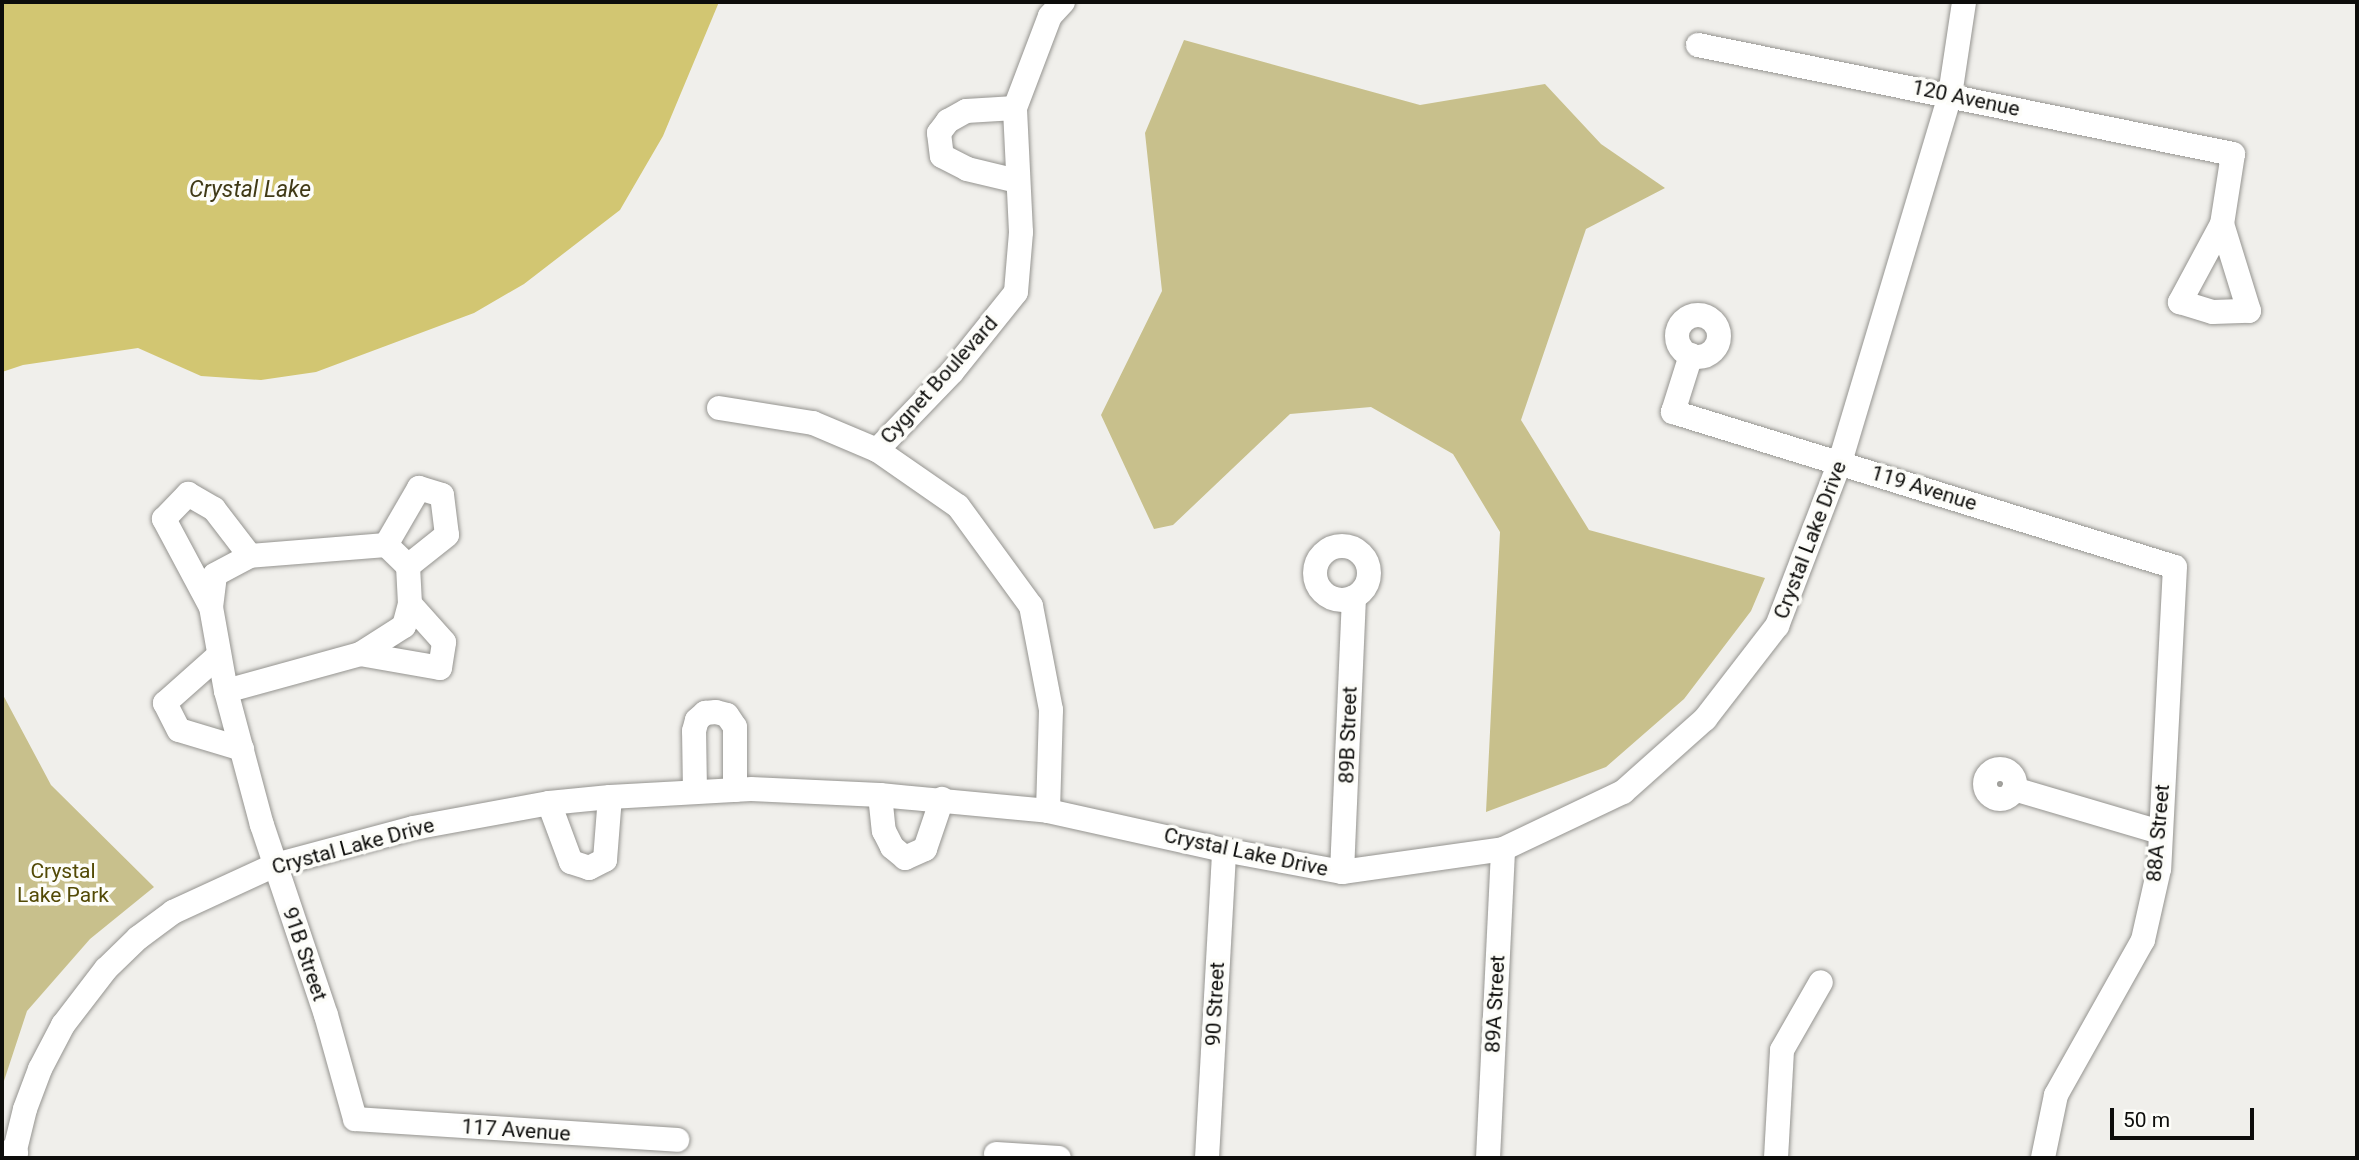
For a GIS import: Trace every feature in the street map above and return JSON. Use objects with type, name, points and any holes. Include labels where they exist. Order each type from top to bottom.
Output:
[{"type":"street","name":"Cygnet Boulevard","points":[[1048,811],[1051,710],[1031,606],[958,506],[877,450],[952,372],[1016,292],[1021,253],[1015,108],[1050,16],[1063,2]]},
{"type":"street","name":"Crystal Lake Drive","points":[[12,1157],[40,1069],[63,1025],[106,969],[173,912],[275,865],[414,828],[549,803],[610,797],[735,790],[880,795],[1048,811],[1224,850],[1342,872],[1503,849],[1623,792],[1705,719],[1777,626],[1840,462],[1950,95],[1965,2]]},
{"type":"street","name":"120 Avenue","points":[[1699,45],[2232,154],[2222,224]]},
{"type":"street","points":[[1015,108],[966,111],[948,121],[939,133],[942,156],[967,169],[1017,181]]},
{"type":"street","name":"119 Avenue","points":[[1691,355],[1673,412],[2175,567]]},
{"type":"street","points":[[719,408],[813,423],[877,450]]},
{"type":"street","points":[[386,545],[419,488],[442,495],[447,535],[408,566]]},
{"type":"street","name":"91B Street","points":[[211,607],[164,519],[188,494],[214,509],[250,556],[215,575],[211,607],[218,656],[275,865],[326,1015],[355,1119]]},
{"type":"street","points":[[226,691],[360,654],[404,626],[410,604],[408,566],[386,545],[250,556]]},
{"type":"street","name":"88A Street","points":[[2043,1158],[2056,1095],[2143,940],[2159,869],[2175,567]]},
{"type":"street","name":"89B Street","points":[[1342,872],[1354,597]]},
{"type":"street","points":[[360,654],[440,668],[444,642],[410,604]]},
{"type":"street","points":[[218,656],[165,704],[179,730],[242,749]]},
{"type":"street","points":[[695,792],[694,731],[697,720],[705,713],[716,712],[726,715],[735,727],[735,790]]},
{"type":"street","points":[[2014,789],[2160,832]]},
{"type":"street","points":[[880,795],[884,831],[892,847],[905,858],[925,849],[942,799]]},
{"type":"street","points":[[549,803],[571,862],[589,868],[605,860],[610,797]]},
{"type":"street","name":"89A Street","points":[[1488,1158],[1503,849]]},
{"type":"street","name":"90 Street","points":[[1206,1158],[1224,850]]},
{"type":"street","points":[[1776,1158],[1782,1050],[1821,982]]},
{"type":"street","name":"117 Avenue","points":[[355,1119],[677,1140]]},
{"type":"street","points":[[996,1154],[1059,1158]]},
{"type":"green space","points":[[1184,40],[1420,105],[1545,84],[1601,144],[1665,188],[1586,229],[1521,420],[1589,530],[1765,578],[1751,611],[1684,699],[1606,767],[1486,812],[1500,532],[1453,454],[1371,407],[1290,414],[1173,525],[1154,529],[1101,415],[1162,291],[1145,133]]},
{"type":"green space","name":"Crystal Lake Park","points":[[2,693],[51,785],[154,887],[90,939],[27,1011],[2,1087]]},
{"type":"water","name":"Crystal Lake","points":[[2,2],[719,2],[663,136],[620,210],[524,284],[474,313],[316,372],[261,380],[201,376],[138,348],[23,365],[2,372]]}]
